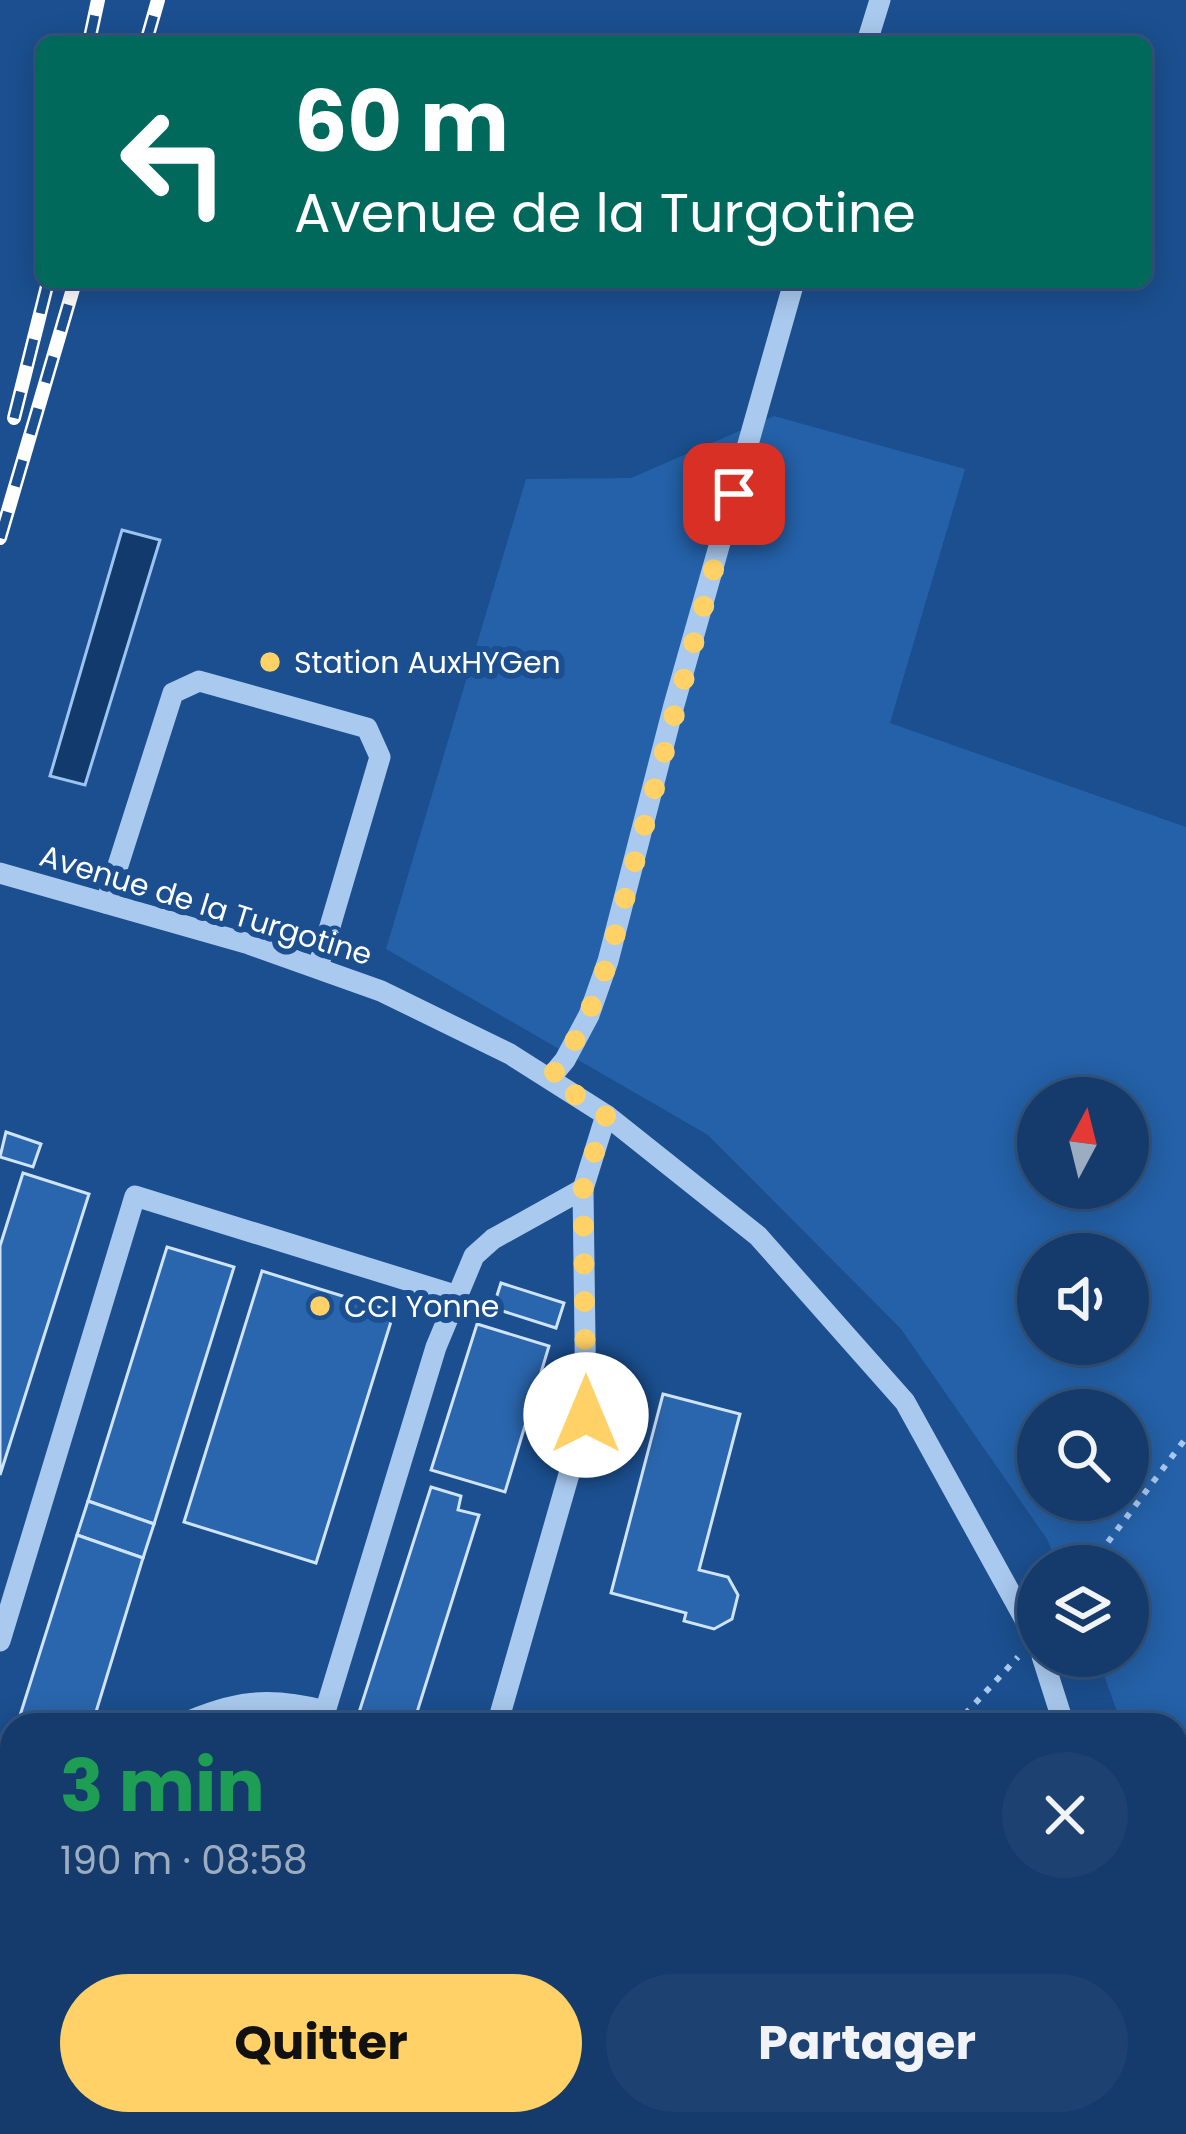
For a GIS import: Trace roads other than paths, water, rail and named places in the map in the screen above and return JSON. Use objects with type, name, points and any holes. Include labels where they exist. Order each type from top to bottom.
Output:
[{"type":"street","points":[[869,36],[880,0]]},
{"type":"street","points":[[550,1078],[589,1015],[608,961],[674,705],[792,288]]},
{"type":"street","points":[[106,903],[173,693],[199,681],[367,728],[380,757],[318,967]]},
{"type":"street","name":"Avenue de la Turgotine","points":[[0,873],[318,967],[440,1018],[550,1078],[606,1115],[758,1236],[905,1402],[1017,1606]]},
{"type":"street","points":[[500,1713],[586,1415],[583,1189],[606,1115]]},
{"type":"street","points":[[325,1713],[436,1347],[475,1256],[493,1239],[583,1189]]},
{"type":"street","points":[[0,1641],[136,1196],[458,1296]]},
{"type":"street","name":"Avenue de la Turgotine","points":[[1049,1677],[1060,1713]]},
{"type":"street","points":[[205,1713],[223,1705],[289,1702],[312,1713]]},
{"type":"railway","points":[[90,36],[98,0]]},
{"type":"railway","points":[[148,36],[158,0]]},
{"type":"railway","points":[[14,418],[46,288]]},
{"type":"railway","points":[[0,538],[73,288]]},
{"type":"place","name":"Station AuxHYGen","points":[[270,662]]},
{"type":"place","name":"CCI Yonne","points":[[320,1306]]}]
